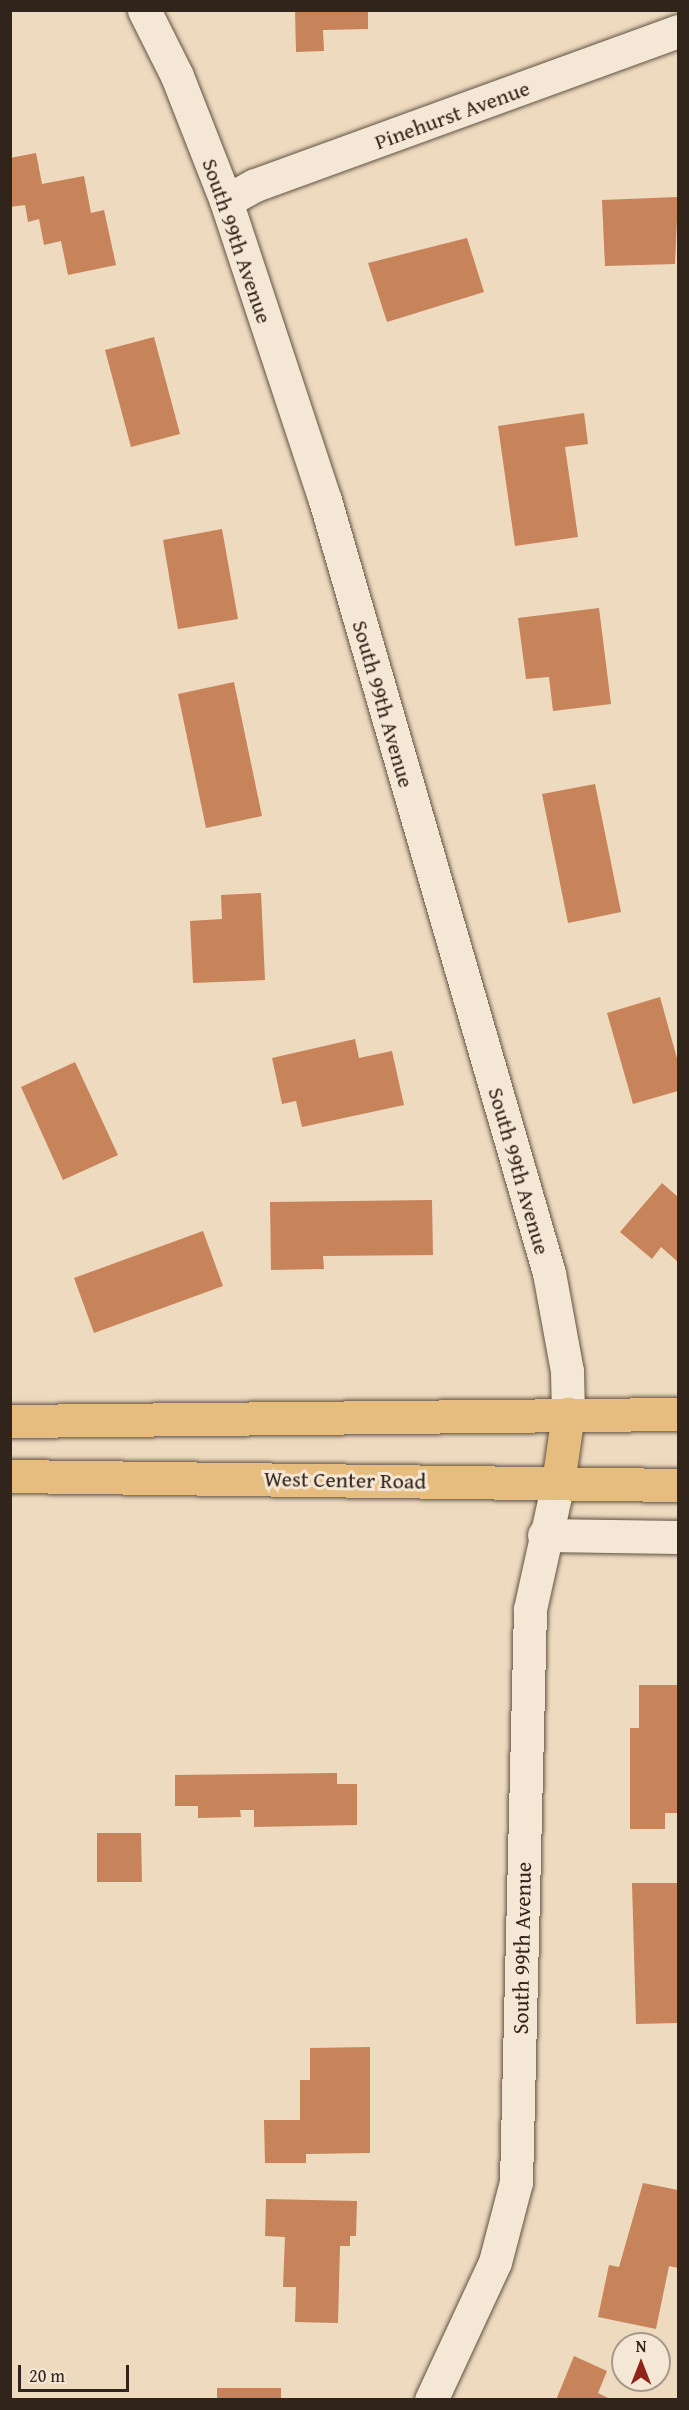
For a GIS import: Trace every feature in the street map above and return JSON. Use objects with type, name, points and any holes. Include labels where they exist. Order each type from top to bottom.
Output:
[{"type":"main road","points":[[558,1483],[568,1413]]},
{"type":"main road","points":[[10,1421],[678,1413]]},
{"type":"main road","name":"West Center Road","points":[[10,1476],[678,1485]]},
{"type":"street","name":"South 99th Avenue","points":[[144,10],[177,76],[226,201],[325,500],[546,1263],[561,1329],[568,1413]]},
{"type":"street","name":"Pinehurst Avenue","points":[[226,201],[255,185],[678,31]]},
{"type":"street","name":"South 99th Avenue","points":[[431,2400],[495,2262],[516,2182],[530,1609],[544,1535],[558,1483]]},
{"type":"street","points":[[544,1535],[678,1537]]},
{"type":"building","points":[[295,10],[368,10],[368,29],[323,30],[324,51],[296,52]]},
{"type":"building","points":[[36,153],[42,184],[84,176],[91,213],[104,210],[116,265],[68,275],[61,241],[44,245],[39,219],[28,222],[25,205],[10,207],[10,158]]},
{"type":"building","points":[[678,197],[675,264],[605,266],[602,200]]},
{"type":"building","points":[[467,238],[484,292],[387,322],[368,263]]},
{"type":"building","points":[[154,337],[180,434],[131,447],[105,350]]},
{"type":"building","points":[[584,413],[588,444],[565,447],[578,537],[515,546],[498,426]]},
{"type":"building","points":[[222,529],[238,619],[178,629],[163,540]]},
{"type":"building","points":[[599,608],[611,704],[553,711],[549,677],[526,679],[518,618]]},
{"type":"building","points":[[234,682],[262,816],[206,828],[178,694]]},
{"type":"building","points":[[595,784],[621,912],[568,923],[542,794]]},
{"type":"building","points":[[261,893],[265,980],[193,983],[190,921],[222,919],[221,895]]},
{"type":"building","points":[[660,997],[678,1062],[678,1091],[633,1104],[607,1013]]},
{"type":"building","points":[[355,1039],[359,1058],[392,1051],[404,1105],[302,1127],[296,1101],[282,1104],[272,1058]]},
{"type":"building","points":[[75,1062],[118,1155],[63,1180],[21,1087]]},
{"type":"building","points":[[662,1183],[678,1197],[678,1262],[661,1247],[652,1259],[620,1232]]},
{"type":"building","points":[[432,1200],[433,1255],[323,1256],[324,1269],[271,1270],[270,1202]]},
{"type":"building","points":[[203,1231],[223,1286],[94,1333],[74,1278]]},
{"type":"building","points":[[639,1685],[678,1685],[678,1813],[665,1813],[665,1829],[630,1829],[630,1728],[639,1728]]},
{"type":"building","points":[[337,1773],[337,1784],[357,1784],[357,1825],[254,1827],[254,1810],[240,1810],[241,1817],[198,1818],[198,1806],[175,1806],[175,1775]]},
{"type":"building","points":[[97,1833],[141,1833],[142,1882],[97,1882]]},
{"type":"building","points":[[632,1883],[678,1883],[678,2023],[636,2024]]},
{"type":"building","points":[[370,2047],[370,2153],[306,2154],[306,2163],[265,2163],[264,2120],[300,2120],[300,2080],[310,2080],[310,2048]]},
{"type":"building","points":[[643,2183],[678,2190],[678,2268],[669,2266],[656,2329],[598,2317],[609,2265],[619,2267]]},
{"type":"building","points":[[266,2199],[357,2201],[356,2236],[350,2236],[350,2246],[340,2246],[338,2323],[295,2322],[296,2287],[283,2287],[285,2237],[265,2236]]},
{"type":"building","points":[[574,2356],[607,2371],[598,2393],[612,2400],[556,2400]]},
{"type":"building","points":[[217,2388],[281,2388],[281,2400],[217,2400]]}]
